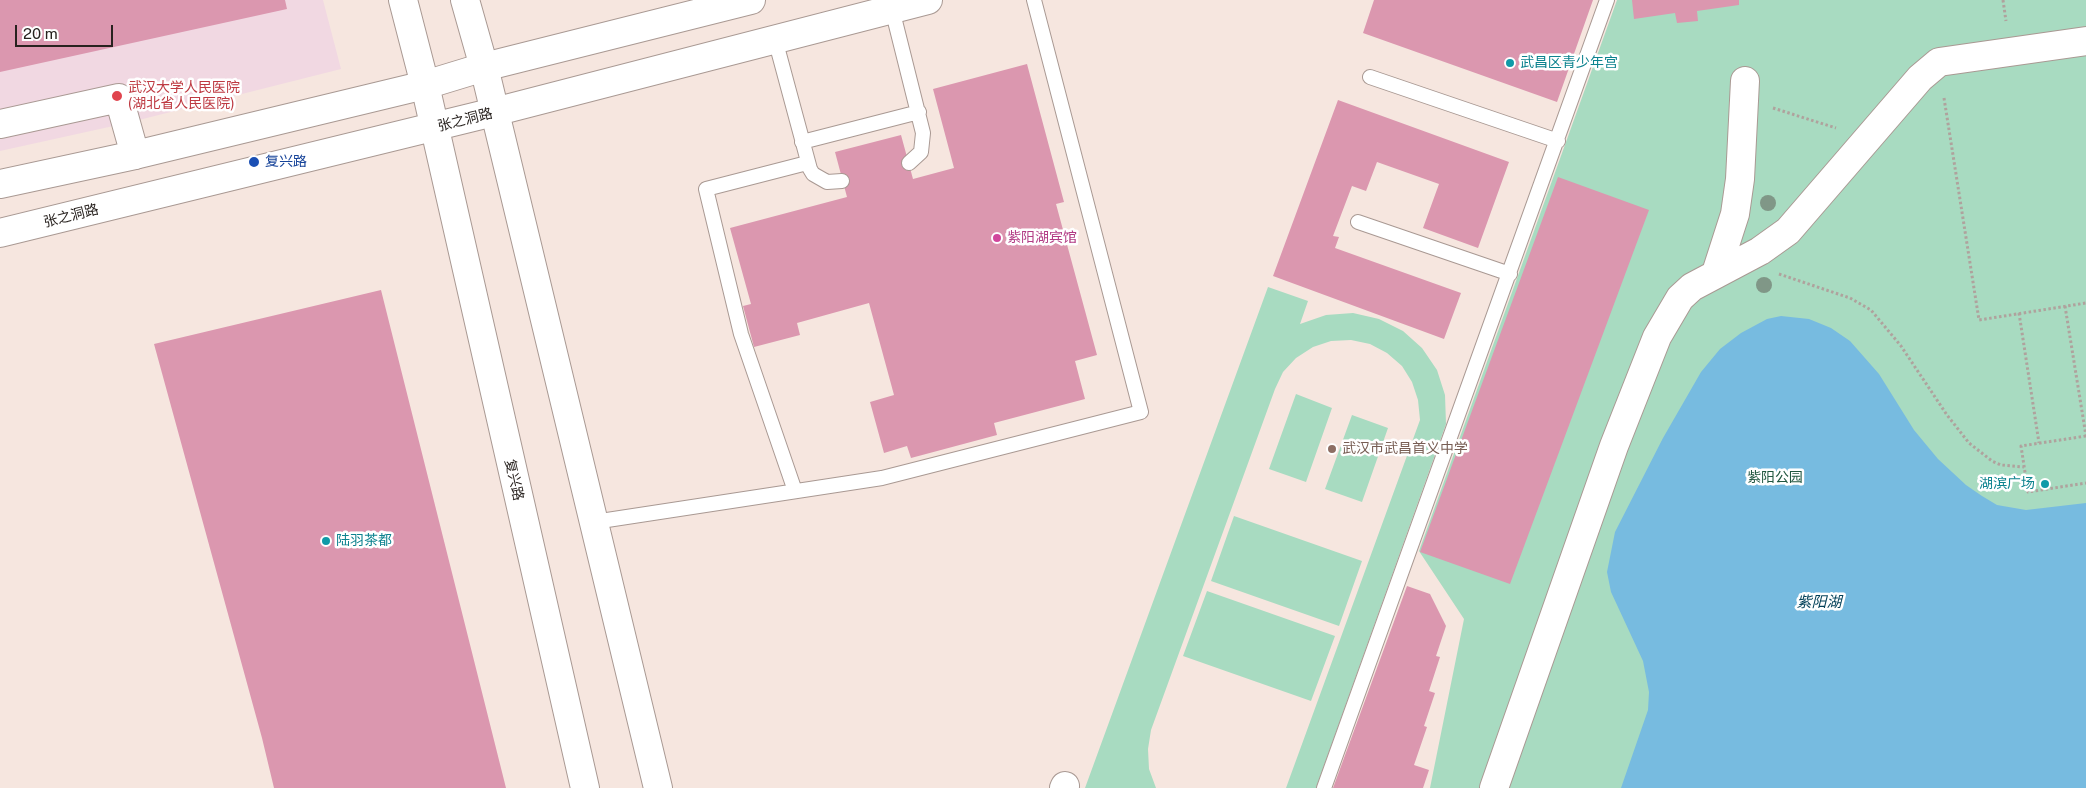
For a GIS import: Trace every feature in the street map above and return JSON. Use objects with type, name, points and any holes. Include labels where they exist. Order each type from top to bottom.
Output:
[{"type":"main road","name":"复兴路","points":[[393,0],[425,85],[433,128],[585,788]]},
{"type":"main road","points":[[403,0],[425,85]]},
{"type":"main road","points":[[465,0],[484,67]]},
{"type":"main road","points":[[472,0],[494,112],[658,788]]},
{"type":"main road","points":[[0,184],[135,155],[425,85],[484,67],[751,0]]},
{"type":"main road","name":"张之洞路","points":[[0,233],[433,128],[928,0]]},
{"type":"main road","points":[[1494,788],[1614,446],[1657,337],[1680,298],[1692,287],[1760,251],[1788,231],[1920,78],[1939,62],[2086,41]]},
{"type":"main road","points":[[1727,267],[1735,214],[1745,90]]},
{"type":"main road","points":[[0,124],[119,98],[135,155]]},
{"type":"lane","points":[[594,522],[882,478],[1141,412],[1034,0]]},
{"type":"lane","points":[[1324,788],[1558,141],[1607,0]]},
{"type":"lane","points":[[892,9],[923,133],[923,146],[916,158],[909,163]]},
{"type":"lane","points":[[775,39],[807,163],[813,174],[827,182],[842,180]]},
{"type":"lane","points":[[1370,77],[1558,141]]},
{"type":"lane","points":[[802,142],[918,112]]},
{"type":"lane","points":[[795,491],[741,334],[706,189],[807,163]]},
{"type":"lane","points":[[1358,222],[1510,274]]},
{"type":"path","points":[[1939,62],[1979,320],[2086,303]]},
{"type":"path","points":[[1745,90],[1869,138]]},
{"type":"path","points":[[1727,267],[1827,289],[1850,298],[1871,310],[1902,346],[1947,415],[1970,444],[1992,461],[2001,465],[2024,467]]},
{"type":"path","points":[[2065,306],[2086,436],[2021,446],[2028,492],[2086,483]]},
{"type":"path","points":[[2019,313],[2039,443]]},
{"type":"shaded area","name":"武汉大学人民医院 (湖北省人民医院)","points":[[0,0],[323,0],[341,69],[127,123],[0,151]]},
{"type":"green space","name":"紫阳公园","points":[[1617,0],[2086,0],[2086,788],[1430,788],[1464,619],[1419,551]]},
{"type":"green space","points":[[1268,287],[1308,301],[1300,324],[1326,315],[1353,313],[1379,319],[1403,331],[1422,348],[1437,370],[1445,395],[1446,424],[1316,788],[1286,788],[1420,420],[1418,400],[1412,382],[1402,366],[1387,353],[1370,344],[1351,340],[1331,341],[1313,347],[1296,358],[1283,372],[1275,389],[1151,730],[1148,749],[1149,769],[1156,788],[1085,788]]},
{"type":"green space","points":[[1296,394],[1332,408],[1306,482],[1269,469]]},
{"type":"green space","points":[[1352,415],[1388,428],[1362,502],[1325,489]]},
{"type":"green space","points":[[1234,516],[1362,561],[1339,626],[1211,581]]},
{"type":"green space","points":[[1207,591],[1335,636],[1311,701],[1183,656]]},
{"type":"water","name":"紫阳湖","points":[[1781,316],[1809,319],[1831,328],[1850,341],[1879,374],[1914,430],[1938,459],[1966,485],[1982,496],[1997,505],[2026,510],[2086,503],[2086,788],[1621,788],[1648,710],[1649,692],[1643,661],[1611,592],[1607,572],[1615,532],[1663,438],[1701,372],[1720,349],[1741,333],[1767,319]]},
{"type":"building","points":[[0,0],[285,0],[287,9],[0,72]]},
{"type":"building","name":"武昌区青少年宫","points":[[1374,0],[1593,0],[1557,102],[1363,33]]},
{"type":"building","points":[[1632,0],[1739,0],[1739,5],[1697,11],[1698,21],[1677,23],[1675,13],[1634,19]]},
{"type":"building","points":[[1027,64],[1064,202],[1056,204],[1097,355],[1075,361],[1085,399],[994,423],[997,435],[911,458],[907,446],[884,453],[870,402],[894,395],[869,303],[797,323],[800,335],[754,347],[743,306],[751,304],[730,228],[847,197],[835,152],[901,135],[913,179],[954,168],[933,89]]},
{"type":"building","points":[[1338,100],[1509,162],[1478,248],[1423,228],[1439,184],[1377,162],[1366,191],[1352,186],[1333,236],[1339,237],[1335,248],[1461,293],[1444,339],[1273,276]]},
{"type":"building","points":[[1558,177],[1649,210],[1510,584],[1420,552]]},
{"type":"building","name":"陆羽茶都","points":[[381,290],[506,788],[274,788],[154,344]]},
{"type":"building","points":[[1407,586],[1430,594],[1446,626],[1436,656],[1440,657],[1429,691],[1435,693],[1424,726],[1427,727],[1414,765],[1429,770],[1423,788],[1333,788]]},
{"type":"place","name":"武昌区青少年宫","points":[[1510,63]]},
{"type":"place","name":"武汉大学人民医院 (湖北省人民医院)","points":[[117,96]]},
{"type":"place","name":"复兴路","points":[[254,162]]},
{"type":"place","name":"紫阳湖宾馆","points":[[997,238]]},
{"type":"place","name":"武汉市武昌首义中学","points":[[1332,449]]},
{"type":"place","name":"湖滨广场","points":[[2045,484]]},
{"type":"place","name":"陆羽茶都","points":[[326,541]]}]
